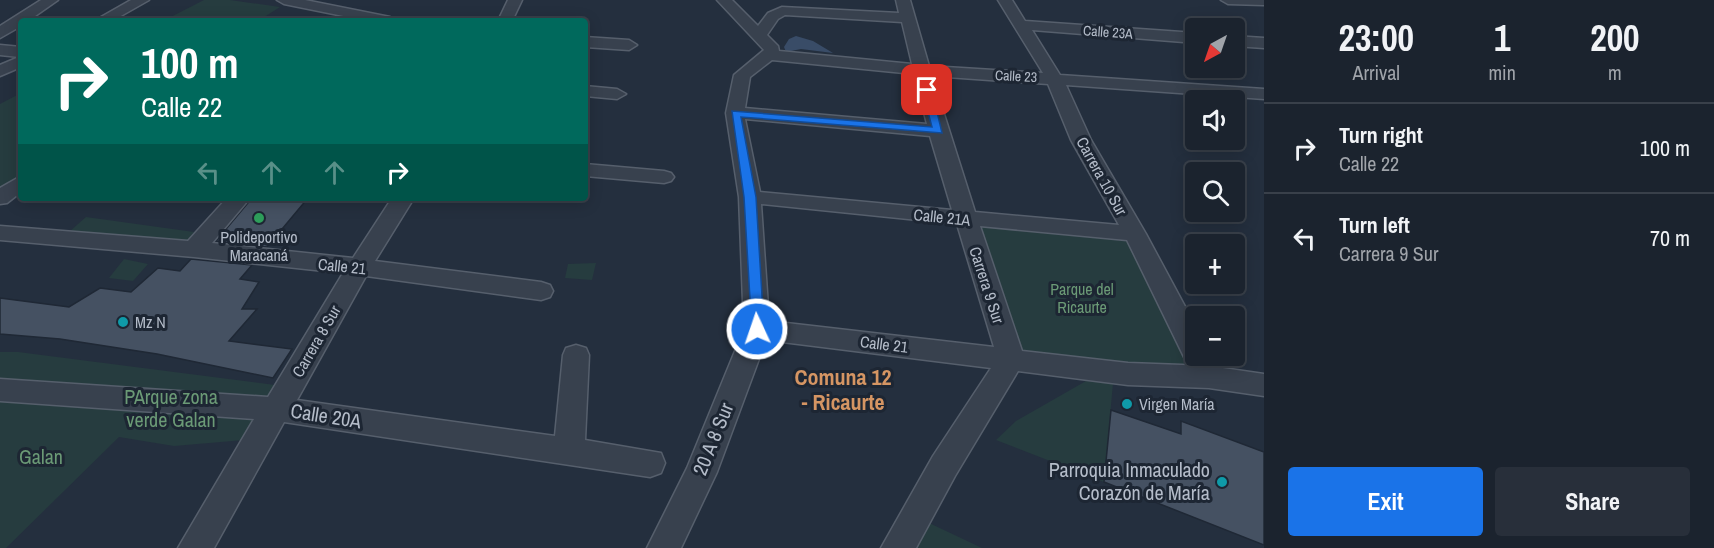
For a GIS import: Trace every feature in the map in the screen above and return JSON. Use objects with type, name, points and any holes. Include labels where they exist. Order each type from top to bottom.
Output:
[{"type":"street","points":[[23,18],[51,0]]},
{"type":"street","points":[[107,18],[142,0]]},
{"type":"street","points":[[284,0],[375,18]]},
{"type":"street","points":[[506,18],[515,0]]},
{"type":"street","points":[[724,0],[772,49],[769,55],[742,75],[735,113],[750,197],[757,329]]},
{"type":"street","name":"Carrera 10 Sur","points":[[1005,0],[1054,78],[1081,140],[1135,234],[1185,332]]},
{"type":"street","points":[[1228,0],[1261,3]]},
{"type":"street","points":[[760,35],[773,16],[782,11],[905,9]]},
{"type":"street","name":"Carrera 9 Sur","points":[[905,9],[938,131],[1011,359]]},
{"type":"street","points":[[0,33],[18,21]]},
{"type":"street","name":"Calle 23A","points":[[1021,25],[1185,37]]},
{"type":"street","points":[[588,42],[629,45]]},
{"type":"street","points":[[1245,42],[1264,44]]},
{"type":"street","points":[[0,50],[18,52]]},
{"type":"street","name":"Calle 23","points":[[769,55],[922,70],[1264,94]]},
{"type":"street","points":[[0,71],[18,62]]},
{"type":"street","points":[[588,91],[616,93]]},
{"type":"street","points":[[735,113],[938,131]]},
{"type":"street","points":[[588,170],[664,177]]},
{"type":"street","points":[[0,198],[18,184]]},
{"type":"street","name":"Calle 21A","points":[[750,197],[1135,234]]},
{"type":"street","points":[[194,249],[236,201]]},
{"type":"street","name":"Carrera 8 Sur","points":[[195,548],[359,267],[401,201]]},
{"type":"street","name":"Calle 21","points":[[0,233],[194,249],[359,267],[541,291]]},
{"type":"street","name":"Calle 21","points":[[757,329],[1011,359]]},
{"type":"street","name":"20 A 8 Sur","points":[[664,548],[700,471],[757,329]]},
{"type":"street","points":[[569,452],[576,355]]},
{"type":"street","points":[[898,548],[944,466],[1011,359],[1128,374],[1185,364]]},
{"type":"street","points":[[1211,366],[1264,385]]},
{"type":"street","name":"Calle 20A","points":[[0,390],[277,409],[650,463]]},
{"type":"green space","points":[[204,0],[230,0],[280,7],[263,18],[169,18]]},
{"type":"green space","points":[[18,95],[18,179],[0,191],[0,104]]},
{"type":"green space","points":[[86,217],[194,232],[185,243],[69,232]]},
{"type":"green space","name":"Parque del Ricaurte","points":[[973,224],[1127,241],[1134,246],[1185,345],[1185,366],[1196,366],[1199,372],[1017,353]]},
{"type":"green space","points":[[124,259],[148,264],[133,281],[109,278]]},
{"type":"green space","points":[[596,263],[592,280],[565,278],[568,264]]},
{"type":"green space","name":"PArque zona verde Galan","points":[[0,352],[18,352],[275,385],[244,440],[174,446],[119,437],[6,548],[0,548]]},
{"type":"green space","points":[[1086,381],[1113,383],[1104,482],[996,440],[1016,421]]},
{"type":"green space","points":[[927,522],[982,548],[912,548]]},
{"type":"water","points":[[796,36],[813,41],[833,53],[801,49],[786,52],[784,47],[789,39]]},
{"type":"building","name":"Polideportivo Maracaná","points":[[249,201],[305,201],[267,247],[216,241]]},
{"type":"building","name":"Mz N","points":[[191,259],[252,265],[240,279],[259,282],[242,309],[257,309],[229,341],[292,349],[273,378],[157,354],[60,339],[0,334],[0,298],[69,307],[100,288],[131,292],[158,268],[180,271]]},
{"type":"building","points":[[1111,410],[1181,434],[1181,421],[1264,452],[1264,545],[1104,482]]},
{"type":"place","name":"Polideportivo Maracaná","points":[[259,218]]},
{"type":"place","name":"Mz N","points":[[123,322]]},
{"type":"place","name":"Virgen María","points":[[1127,404]]},
{"type":"place","name":"Parroquia Inmaculado Corazón de María","points":[[1222,482]]},
{"type":"district","name":"Comuna 12 - Ricaurte","points":[[843,390]]},
{"type":"route","points":[[757,329],[750,197],[735,113],[938,131],[927,90]]},
{"type":"park label","name":"Galan","points":[[41,457]]}]
